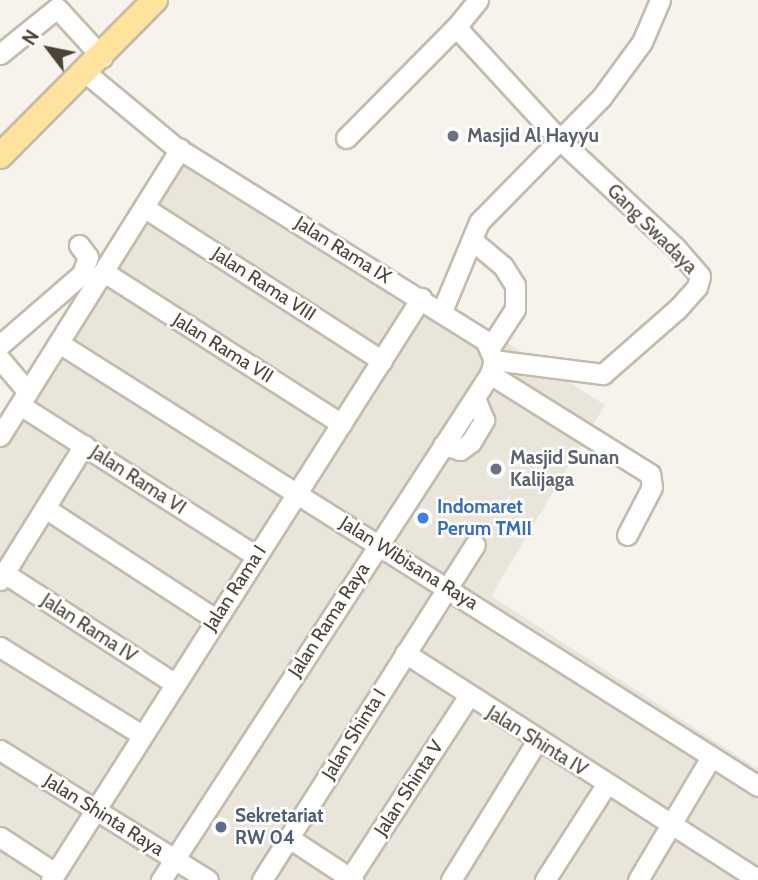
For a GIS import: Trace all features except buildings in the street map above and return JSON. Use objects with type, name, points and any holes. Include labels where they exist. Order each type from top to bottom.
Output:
[{"type":"main road","points":[[4,143],[94,65],[155,0]]},
{"type":"street","points":[[346,138],[456,27],[478,0]]},
{"type":"street","points":[[442,311],[479,222],[561,141],[621,72],[642,41],[660,0]]},
{"type":"street","name":"Jalan Rama IX","points":[[6,49],[57,8],[94,65],[180,149],[442,311],[492,360],[650,474],[650,493],[627,535]]},
{"type":"street","name":"Gang Swadaya","points":[[456,27],[561,141],[695,268],[700,276],[697,288],[603,374],[492,360]]},
{"type":"street","points":[[1,431],[24,399],[180,149]]},
{"type":"street","name":"Jalan Rama VIII","points":[[145,208],[383,361]]},
{"type":"street","name":"Jalan Rama Raya","points":[[161,880],[475,398],[515,309],[515,285],[503,266],[473,241]]},
{"type":"street","points":[[0,345],[82,274],[88,257],[79,246]]},
{"type":"street","name":"Jalan Rama VII","points":[[104,272],[342,424]]},
{"type":"street","name":"Jalan Rama I","points":[[53,877],[214,618],[421,299]]},
{"type":"street","name":"Jalan Wibisana Raya","points":[[59,343],[711,757],[757,782]]},
{"type":"street","name":"Jalan Rama VI","points":[[0,359],[24,399],[84,445],[256,555]]},
{"type":"street","points":[[2,576],[84,445]]},
{"type":"street","points":[[45,508],[214,618]]},
{"type":"street","name":"Jalan Shinta I","points":[[262,880],[475,545]]},
{"type":"street","name":"Jalan Rama IV","points":[[2,576],[174,683]]},
{"type":"street","points":[[0,647],[142,735]]},
{"type":"street","name":"Jalan Shinta IV","points":[[405,653],[468,697],[758,880]]},
{"type":"street","name":"Jalan Shinta V","points":[[352,879],[468,697]]},
{"type":"street","points":[[451,880],[537,741]]},
{"type":"street","name":"Jalan Shinta Raya","points":[[0,750],[208,880]]},
{"type":"street","points":[[638,880],[711,757]]},
{"type":"street","points":[[545,880],[606,785]]},
{"type":"street","points":[[0,837],[53,877]]},
{"type":"street","points":[[289,838],[352,879]]},
{"type":"shaded area","points":[[182,136],[605,405],[491,596],[758,769],[758,880],[0,880],[0,420]]},
{"type":"place","name":"Masjid Al Hayyu","points":[[453,136]]},
{"type":"place","name":"Masjid Sunan Kalijaga","points":[[496,469]]},
{"type":"place","name":"Indomaret Perum TMII","points":[[423,518]]},
{"type":"place","name":"Sekretariat RW 04","points":[[221,827]]}]
